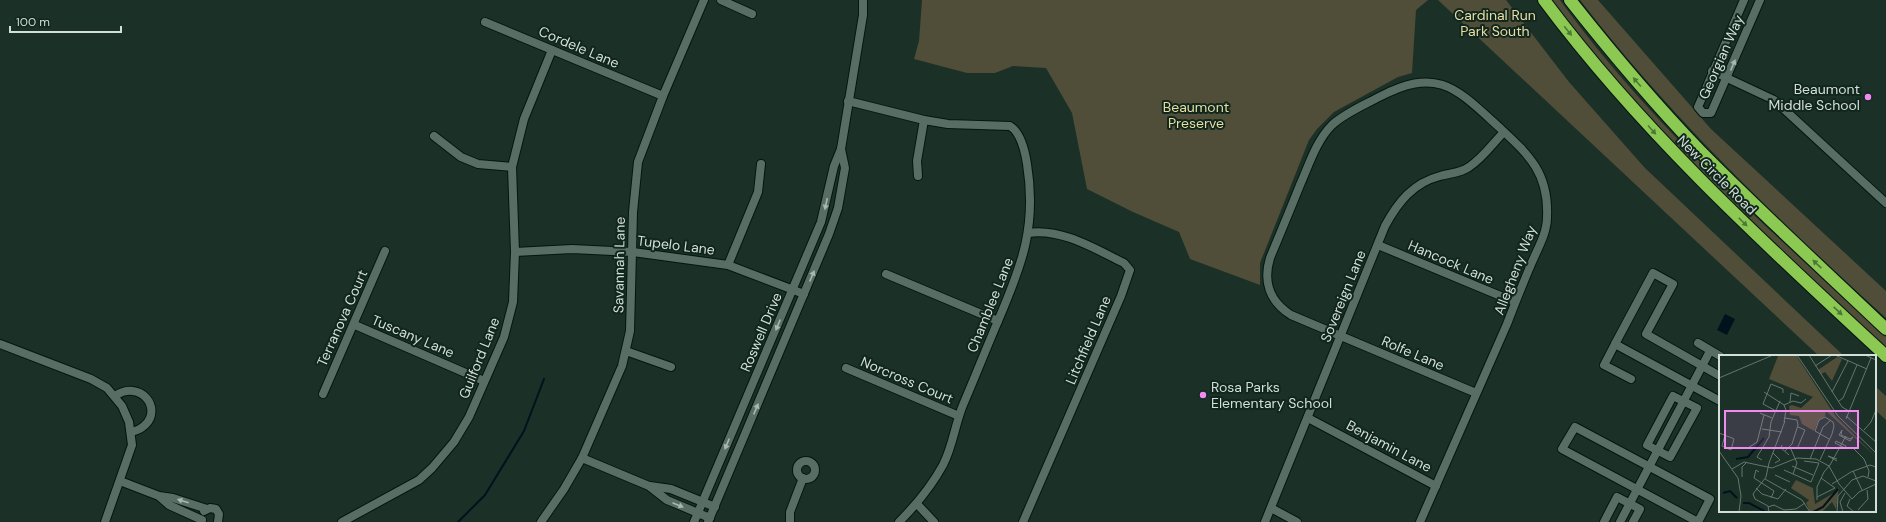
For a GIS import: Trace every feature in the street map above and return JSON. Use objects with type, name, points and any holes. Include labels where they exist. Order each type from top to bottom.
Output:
[{"type":"highway","name":"New Circle Road","points":[[1544,0],[1601,72],[1667,146],[1758,237],[1886,356]]},
{"type":"highway","name":"New Circle Road","points":[[1570,0],[1637,82],[1699,150],[1741,193],[1886,329]]},
{"type":"street","name":"Savannah Lane","points":[[541,522],[564,489],[582,458],[622,366],[630,331],[633,206],[638,162],[663,96],[704,0]]},
{"type":"street","points":[[720,0],[752,14]]},
{"type":"street","name":"Roswell Drive","points":[[694,522],[821,222],[834,166],[841,149],[863,15],[863,0]]},
{"type":"street","name":"Georgian Way","points":[[1744,0],[1712,71],[1698,107],[1703,113],[1711,113],[1760,0]]},
{"type":"street","name":"Cordele Lane","points":[[485,22],[663,96]]},
{"type":"street","name":"Guilford Lane","points":[[342,522],[407,488],[419,480],[432,468],[454,442],[469,417],[504,337],[513,302],[515,252],[512,167],[524,119],[552,50]]},
{"type":"street","points":[[1712,71],[1774,100],[1886,203]]},
{"type":"street","name":"Allegheny Way","points":[[1340,336],[1282,309],[1270,292],[1266,275],[1270,258],[1314,150],[1327,130],[1342,117],[1397,88],[1410,84],[1430,82],[1450,87],[1457,91],[1530,156],[1542,179],[1547,196],[1547,217],[1544,234],[1507,324],[1420,522]]},
{"type":"street","name":"Chamblee Lane","points":[[848,101],[924,120],[978,126],[1006,126],[1015,131],[1020,140],[1028,172],[1031,201],[1028,233],[1019,273],[959,416],[946,459],[917,504],[899,522]]},
{"type":"street","points":[[918,176],[917,161],[924,120]]},
{"type":"street","name":"Sovereign Lane","points":[[1265,522],[1392,212],[1409,192],[1429,179],[1469,167],[1504,132]]},
{"type":"street","points":[[434,136],[461,157],[478,164],[512,167]]},
{"type":"street","name":"Roswell Drive","points":[[709,520],[804,294],[838,208],[845,168],[841,149]]},
{"type":"street","points":[[728,264],[758,192],[761,164]]},
{"type":"street","name":"Litchfield Lane","points":[[1023,522],[1121,296],[1130,270],[1124,263],[1069,238],[1045,232],[1028,233]]},
{"type":"street","name":"Hancock Lane","points":[[1378,245],[1515,302]]},
{"type":"street","name":"Tupelo Lane","points":[[515,252],[572,249],[633,252],[728,264],[804,294]]},
{"type":"street","name":"Terranova Court","points":[[323,394],[385,251]]},
{"type":"street","points":[[1631,379],[1604,365],[1653,273],[1673,284],[1646,334],[1719,376]]},
{"type":"street","points":[[886,274],[998,321]]},
{"type":"street","name":"Tuscany Lane","points":[[354,325],[484,381]]},
{"type":"street","name":"Rolfe Lane","points":[[1340,336],[1476,393]]},
{"type":"street","points":[[1698,343],[1719,356]]},
{"type":"street","points":[[1615,344],[1719,401]]},
{"type":"street","points":[[0,346],[92,379],[107,388],[115,396],[126,414],[131,432],[130,453],[106,522]]},
{"type":"street","points":[[626,351],[671,368]]},
{"type":"street","points":[[1620,522],[1710,351]]},
{"type":"street","name":"Norcross Court","points":[[846,368],[959,416]]},
{"type":"street","points":[[115,396],[127,390],[143,394],[148,400],[151,410],[150,418],[145,425],[131,432]]},
{"type":"street","points":[[1673,396],[1697,408],[1670,457],[1658,451],[1647,445],[1673,396]]},
{"type":"street","name":"Benjamin Lane","points":[[1308,418],[1436,486]]},
{"type":"street","points":[[1575,427],[1650,467],[1710,499],[1698,522],[1562,449],[1575,427]]},
{"type":"street","points":[[582,458],[650,486],[671,489],[715,507]]},
{"type":"street","points":[[790,522],[790,512],[803,478]]},
{"type":"street","points":[[120,481],[159,496],[216,509],[219,514],[220,522]]},
{"type":"street","points":[[650,486],[667,500],[698,513],[709,520]]},
{"type":"street","points":[[159,496],[169,505],[202,521],[202,512],[207,508]]},
{"type":"street","points":[[1604,522],[1617,497],[1640,509],[1633,522]]},
{"type":"street","points":[[917,504],[934,522]]},
{"type":"street","points":[[1271,508],[1297,522]]},
{"type":"green space","name":"Beaumont Preserve","points":[[922,0],[1428,0],[1416,10],[1412,73],[1398,77],[1334,112],[1317,129],[1309,140],[1260,263],[1260,285],[1190,259],[1179,232],[1133,212],[1087,189],[1072,113],[1046,68],[1013,66],[995,73],[967,73],[914,59],[919,41]]},
{"type":"green space","name":"Cardinal Run Park South","points":[[1438,0],[1506,0],[1569,82],[1645,168],[1843,355],[1818,355]]},
{"type":"green space","points":[[1551,0],[1560,0],[1595,46],[1633,91],[1714,176],[1886,337],[1886,350],[1753,225],[1668,139],[1588,48]]},
{"type":"green space","points":[[1580,0],[1598,0],[1711,129],[1886,291],[1886,318],[1765,205],[1726,166],[1650,85]]},
{"type":"green space","points":[[1876,387],[1886,396],[1886,420],[1876,411]]},
{"type":"water","points":[[1725,314],[1735,319],[1727,335],[1717,330]]},
{"type":"waterway","points":[[458,522],[485,495],[524,431],[544,379]]},
{"type":"place","name":"Beaumont Middle School","points":[[1868,97]]},
{"type":"place","name":"Rosa Parks Elementary School","points":[[1203,395]]}]
